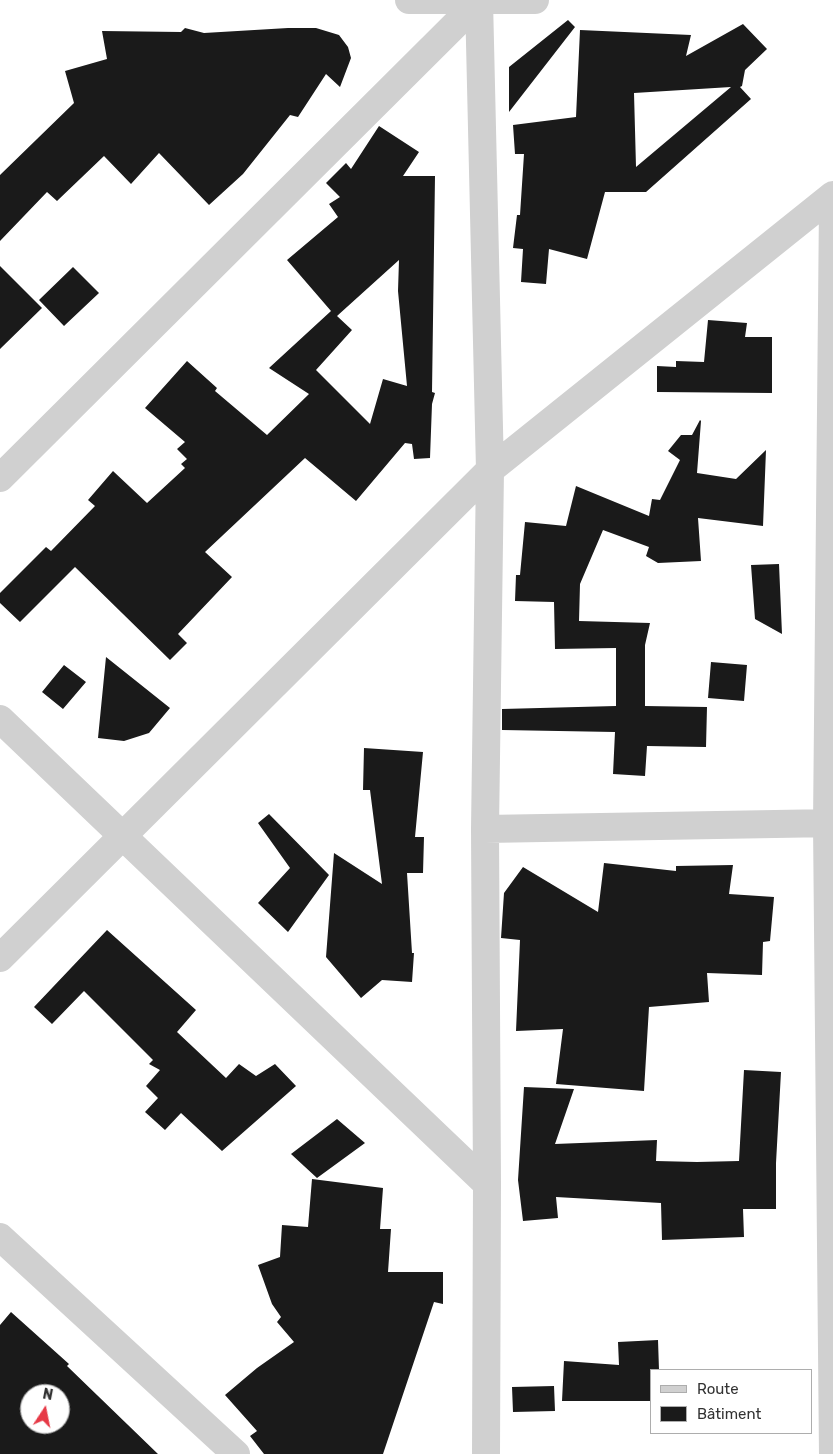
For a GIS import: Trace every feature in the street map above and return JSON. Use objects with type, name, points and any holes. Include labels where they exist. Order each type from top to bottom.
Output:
[{"type":"street","points":[[409,0],[535,0]]},
{"type":"street","points":[[479,1],[490,470],[485,829],[486,1454]]},
{"type":"street","points":[[0,478],[479,1]]},
{"type":"street","points":[[0,958],[490,470],[833,195]]},
{"type":"street","points":[[833,204],[830,823],[833,1454]]},
{"type":"street","points":[[0,719],[487,1184]]},
{"type":"street","points":[[485,829],[830,823]]},
{"type":"street","points":[[0,1237],[236,1454]]},
{"type":"building","points":[[568,20],[575,27],[509,112],[509,67]]},
{"type":"building","points":[[743,24],[767,49],[745,70],[742,86],[740,87],[751,99],[646,192],[605,192],[587,259],[549,249],[546,284],[521,282],[523,249],[513,248],[517,215],[520,215],[524,154],[515,154],[513,125],[576,117],[580,30],[691,35],[686,56]],"holes":[[[731,87],[636,167],[634,93]]]},
{"type":"building","points":[[185,28],[204,33],[316,28],[339,35],[348,47],[351,58],[340,87],[326,74],[298,117],[290,115],[243,174],[209,205],[159,153],[131,184],[104,156],[57,201],[47,192],[0,241],[0,175],[74,103],[65,71],[107,59],[102,31],[181,32]]},
{"type":"building","points":[[379,126],[419,152],[403,176],[435,176],[432,392],[435,393],[432,404],[430,458],[414,459],[412,444],[405,443],[356,501],[305,458],[205,552],[232,577],[178,634],[187,643],[170,660],[75,567],[20,622],[0,603],[0,593],[46,547],[51,551],[95,506],[88,500],[113,471],[147,503],[185,468],[181,464],[187,459],[177,449],[185,442],[145,408],[187,361],[217,388],[215,391],[267,435],[309,394],[269,368],[331,311],[287,260],[338,217],[329,204],[340,197],[326,183],[346,163],[351,169]],"holes":[[[399,260],[398,291],[407,386],[383,379],[370,424],[316,370],[352,330],[337,316]]]},
{"type":"building","points":[[0,266],[42,308],[0,349]]},
{"type":"building","points":[[73,267],[99,293],[64,326],[39,300]]},
{"type":"building","points":[[708,320],[747,323],[745,337],[772,337],[772,393],[657,392],[657,366],[676,367],[676,361],[704,362]]},
{"type":"building","points":[[700,420],[697,473],[736,479],[766,450],[763,526],[698,518],[701,561],[658,563],[646,556],[649,547],[603,530],[580,584],[579,621],[650,623],[645,645],[645,706],[707,707],[706,747],[647,746],[645,776],[613,774],[615,732],[502,730],[502,709],[616,706],[616,648],[555,649],[554,602],[515,601],[516,575],[520,575],[525,522],[566,526],[576,486],[649,516],[652,499],[660,500],[680,460],[668,451],[681,435],[692,435]]},
{"type":"building","points":[[779,564],[782,634],[755,619],[751,565]]},
{"type":"building","points":[[106,657],[170,708],[149,733],[124,741],[98,738]]},
{"type":"building","points":[[711,662],[747,665],[744,701],[708,698]]},
{"type":"building","points":[[64,665],[86,682],[63,709],[42,692]]},
{"type":"building","points":[[364,748],[423,752],[415,837],[424,837],[423,873],[407,873],[412,953],[414,953],[412,982],[382,980],[361,998],[326,957],[334,853],[382,884],[370,790],[363,790]]},
{"type":"building","points":[[269,814],[329,875],[288,932],[258,903],[290,868],[258,823]]},
{"type":"building","points":[[604,863],[676,871],[676,866],[733,865],[729,894],[774,897],[770,941],[763,942],[762,975],[707,973],[709,1002],[649,1007],[644,1091],[556,1084],[563,1029],[516,1031],[520,940],[501,938],[504,893],[523,867],[598,912]]},
{"type":"building","points":[[107,930],[196,1010],[177,1032],[226,1078],[239,1064],[256,1076],[275,1064],[296,1086],[222,1151],[181,1113],[165,1130],[145,1112],[158,1098],[146,1086],[160,1070],[149,1064],[153,1060],[84,991],[52,1024],[34,1007]]},
{"type":"building","points":[[744,1070],[781,1072],[776,1163],[776,1209],[743,1209],[744,1237],[662,1240],[661,1203],[556,1197],[558,1218],[523,1221],[518,1180],[524,1087],[574,1089],[555,1144],[657,1140],[656,1161],[739,1161]]},
{"type":"building","points":[[337,1119],[365,1143],[317,1178],[291,1154]]},
{"type":"building","points":[[312,1179],[383,1188],[380,1229],[391,1229],[388,1272],[443,1272],[443,1304],[434,1302],[383,1454],[264,1454],[250,1436],[257,1431],[225,1395],[257,1368],[294,1342],[277,1322],[281,1317],[272,1304],[258,1265],[280,1257],[282,1225],[308,1227]]},
{"type":"building","points":[[11,1312],[69,1364],[67,1366],[158,1454],[0,1454],[0,1325]]},
{"type":"building","points":[[658,1340],[659,1369],[650,1369],[650,1401],[562,1401],[564,1361],[619,1365],[618,1342]]},
{"type":"building","points":[[554,1386],[555,1411],[513,1412],[512,1387]]}]
